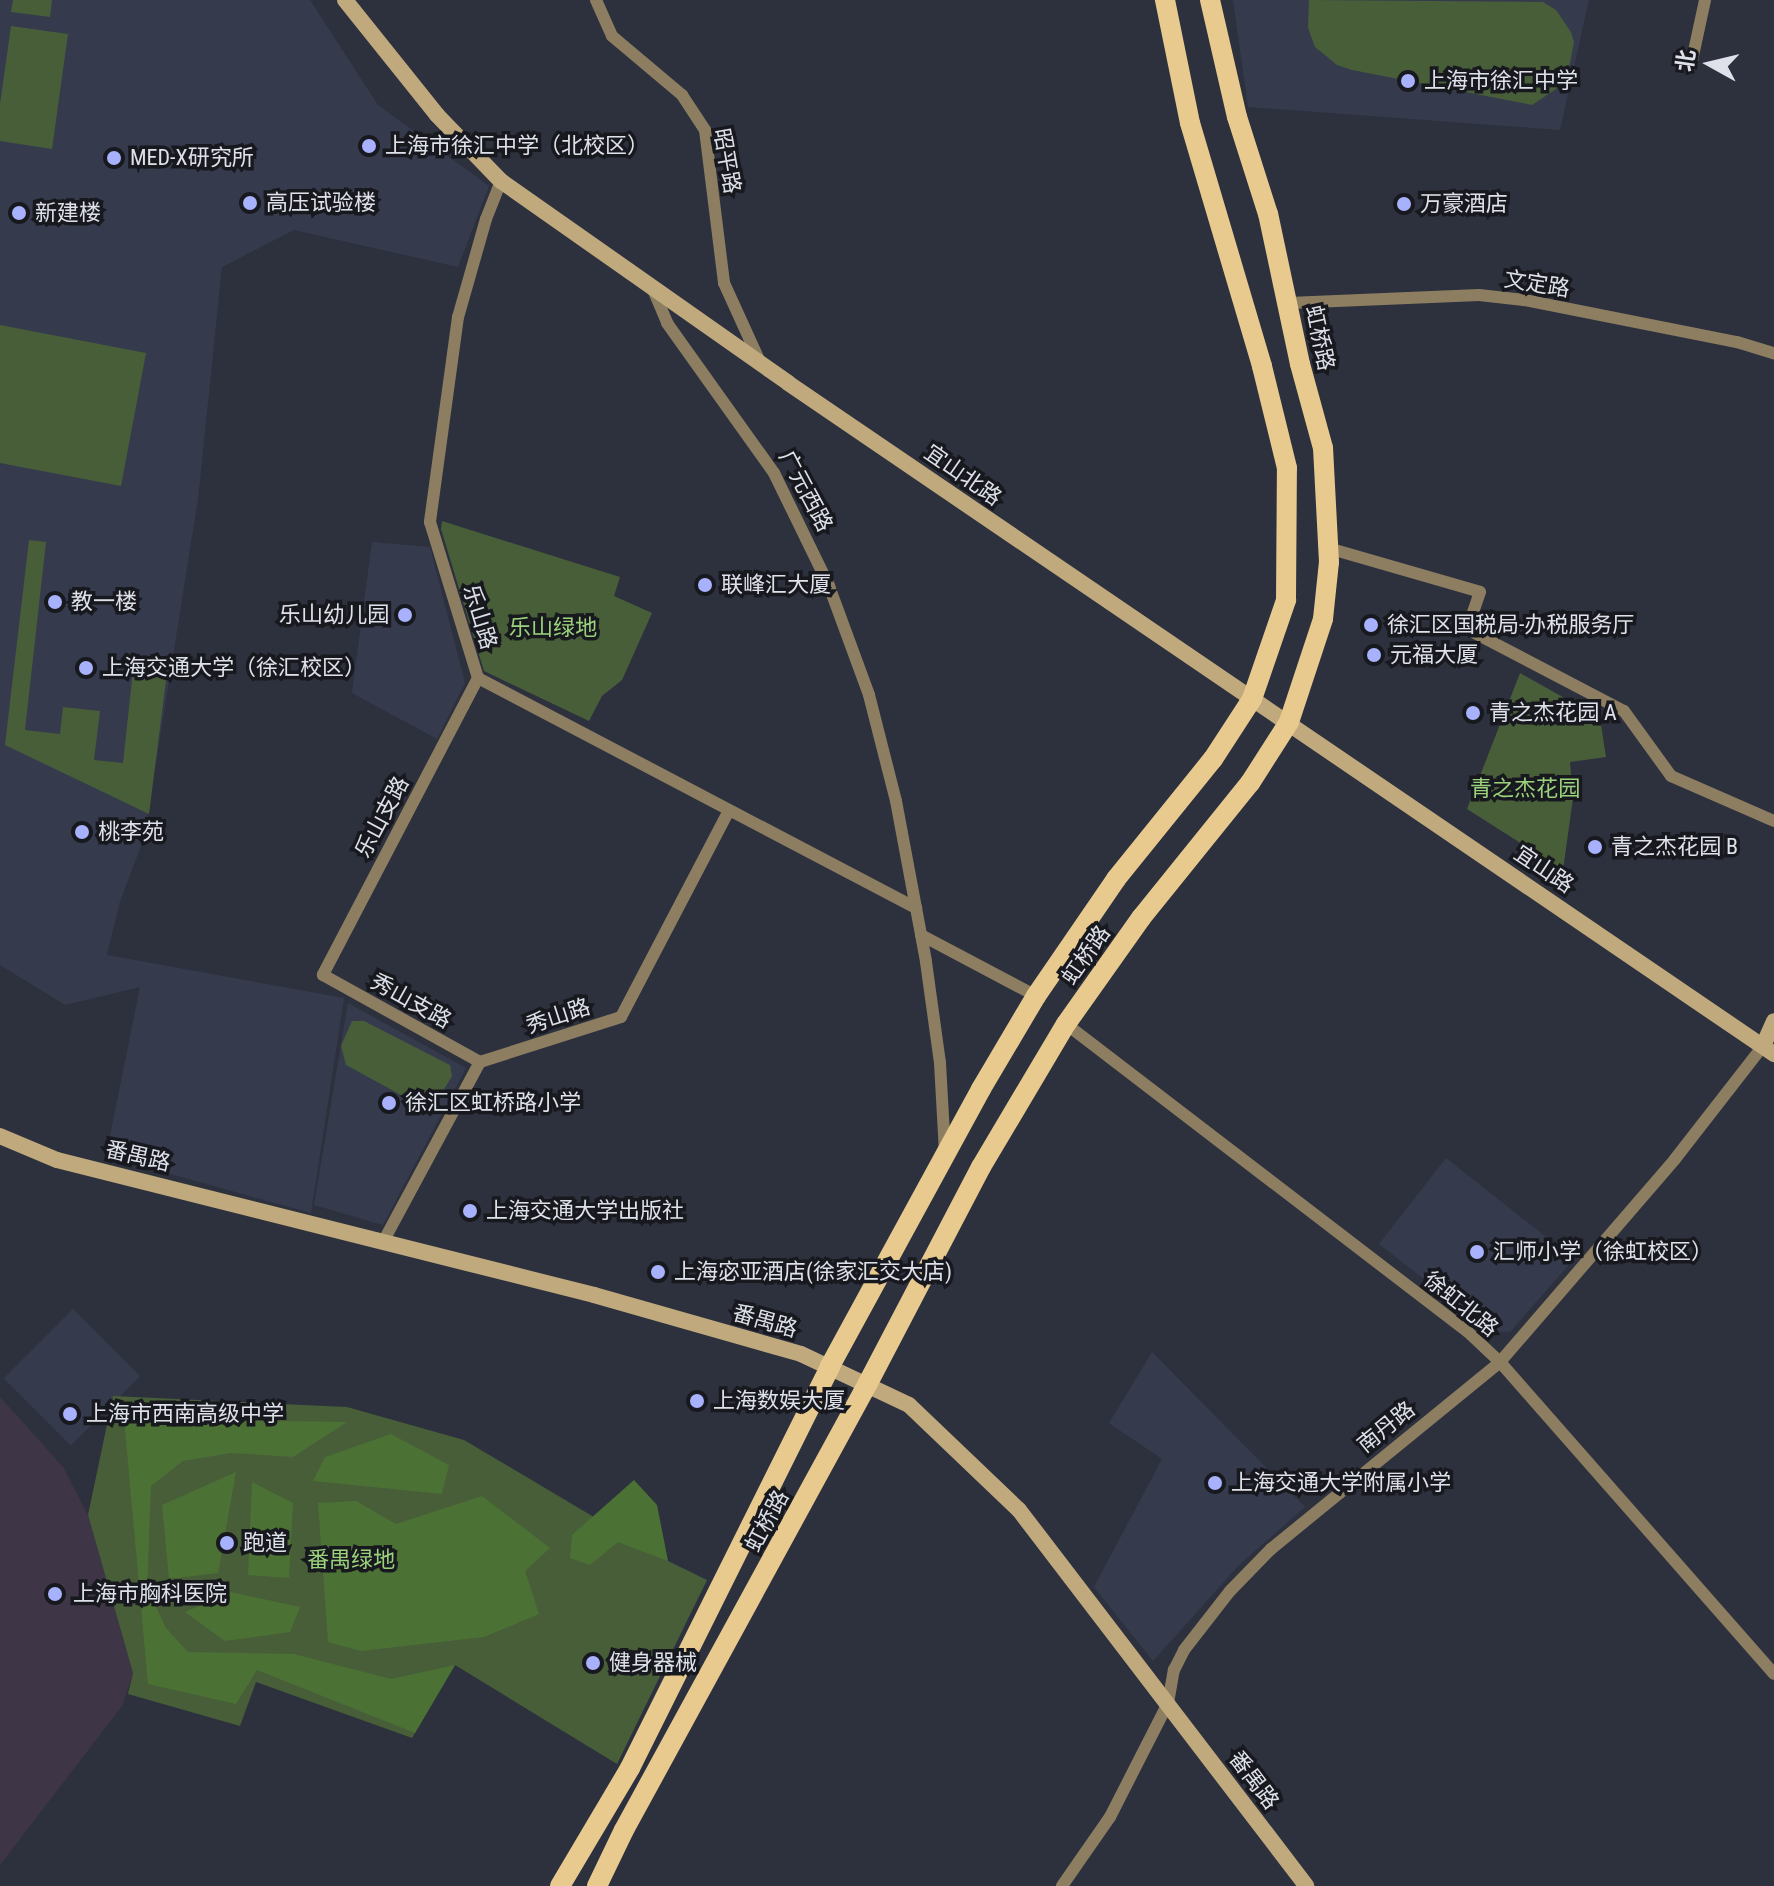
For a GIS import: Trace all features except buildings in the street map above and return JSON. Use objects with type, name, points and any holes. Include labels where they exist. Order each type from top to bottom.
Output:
[{"type":"main road","name":"虹桥路","points":[[560,1886],[630,1768],[830,1366],[946,1155],[1036,996],[1116,879],[1213,759],[1252,699],[1286,600],[1287,468],[1262,366],[1190,123],[1165,0]]},
{"type":"main road","name":"虹桥路","points":[[597,1886],[624,1830],[868,1383],[981,1167],[1066,1024],[1141,918],[1250,783],[1289,722],[1323,619],[1328,548],[1323,448],[1300,364],[1268,214],[1237,117],[1210,0]]},
{"type":"street","points":[[345,0],[437,115],[501,181],[651,284]]},
{"type":"street","name":"昭平路","points":[[596,0],[612,36],[682,95],[705,130],[724,283],[760,362]]},
{"type":"street","points":[[1691,65],[1705,0]]},
{"type":"street","name":"乐山路","points":[[501,181],[486,219],[458,317],[430,522],[478,678],[916,908]]},
{"type":"street","name":"宜山北路","points":[[651,284],[760,362],[1289,722]]},
{"type":"street","name":"广元西路","points":[[651,284],[667,323],[774,473],[829,586],[881,738],[921,935],[940,1063],[946,1155]]},
{"type":"street","name":"文定路","points":[[1289,303],[1479,295],[1524,300],[1737,342],[1774,353]]},
{"type":"street","points":[[1328,548],[1480,592],[1467,629],[1624,711],[1634,721],[1662,767],[1683,782],[1774,821]]},
{"type":"street","name":"乐山支路","points":[[323,975],[478,678]]},
{"type":"street","name":"宜山路","points":[[1289,722],[1768,1050]]},
{"type":"street","name":"秀山路","points":[[480,1062],[621,1017],[729,810]]},
{"type":"street","points":[[921,935],[1036,996]]},
{"type":"street","name":"秀山支路","points":[[323,975],[480,1062]]},
{"type":"street","name":"南丹路","points":[[1062,1886],[1110,1817],[1168,1703],[1174,1670],[1184,1650],[1238,1583],[1271,1549],[1500,1362],[1768,1050],[1774,1021]]},
{"type":"street","name":"徐虹北路","points":[[1066,1024],[1468,1332],[1500,1362],[1774,1674]]},
{"type":"street","points":[[383,1242],[480,1062]]},
{"type":"street","name":"番禺路","points":[[0,1136],[57,1160],[594,1295],[830,1366],[909,1405],[1019,1510],[1306,1886]]},
{"type":"shaded area","name":"上海交通大学（徐汇校区）","points":[[0,0],[310,0],[378,105],[489,186],[458,267],[294,230],[222,267],[198,499],[144,838],[120,901],[107,955],[344,998],[311,1213],[106,1156],[140,987],[65,1005],[0,965]]},
{"type":"shaded area","name":"上海市徐汇中学","points":[[1233,0],[1589,0],[1560,130],[1248,107]]},
{"type":"shaded area","name":"乐山幼儿园","points":[[372,542],[430,547],[465,683],[437,739],[352,693]]},
{"type":"shaded area","name":"徐汇区虹桥路小学","points":[[348,1003],[466,1068],[383,1225],[314,1205]]},
{"type":"shaded area","name":"汇师小学（徐虹校区）","points":[[1446,1158],[1574,1259],[1510,1332],[1490,1331],[1379,1244]]},
{"type":"shaded area","name":"上海市西南高级中学","points":[[73,1309],[140,1376],[71,1445],[4,1378]]},
{"type":"shaded area","name":"上海交通大学附属小学","points":[[1152,1352],[1305,1507],[1239,1565],[1153,1661],[1094,1587],[1162,1459],[1109,1423]]},
{"type":"shaded area","name":"上海市胸科医院","points":[[0,1397],[63,1467],[88,1515],[133,1673],[122,1706],[0,1865]]},
{"type":"green space","points":[[13,0],[52,0],[50,17],[11,12]]},
{"type":"green space","points":[[1309,0],[1543,2],[1556,10],[1571,32],[1574,42],[1569,68],[1556,89],[1532,105],[1352,70],[1337,65],[1315,47],[1308,28]]},
{"type":"green space","points":[[11,26],[68,34],[52,149],[0,141],[0,104]]},
{"type":"green space","points":[[0,325],[146,353],[121,486],[0,463]]},
{"type":"green space","name":"乐山绿地","points":[[442,521],[620,577],[614,596],[652,613],[622,680],[602,696],[589,721],[484,671],[441,529]]},
{"type":"green space","points":[[29,540],[46,542],[25,730],[60,734],[63,707],[100,711],[94,760],[123,763],[134,661],[168,665],[149,814],[5,745]]},
{"type":"green space","name":"青之杰花园","points":[[1520,673],[1600,718],[1606,757],[1570,762],[1573,798],[1563,870],[1467,809]]},
{"type":"green space","points":[[352,1021],[364,1021],[450,1065],[452,1076],[434,1106],[423,1107],[346,1065],[341,1046]]},
{"type":"green space","name":"番禺绿地","points":[[113,1396],[347,1407],[464,1440],[668,1561],[707,1580],[617,1764],[455,1665],[412,1738],[256,1682],[240,1726],[128,1694],[133,1673],[88,1515]]},
{"type":"green space","points":[[124,1419],[347,1422],[293,1457],[231,1453],[183,1461],[151,1486],[147,1588],[166,1628],[188,1652],[294,1654],[391,1679],[455,1665],[415,1733],[257,1670],[236,1704],[148,1684]]},
{"type":"green space","points":[[391,1434],[449,1465],[442,1494],[313,1481],[325,1457]]},
{"type":"green space","points":[[236,1472],[218,1573],[169,1579],[162,1505]]},
{"type":"green space","points":[[634,1480],[657,1505],[668,1561],[618,1542],[590,1565],[570,1558],[572,1535]]},
{"type":"green space","points":[[252,1482],[293,1503],[289,1578],[248,1575]]},
{"type":"green space","points":[[482,1496],[550,1548],[525,1571],[539,1614],[484,1637],[361,1651],[328,1642],[318,1503],[356,1501],[396,1524]]},
{"type":"green space","points":[[231,1592],[300,1607],[290,1632],[225,1641],[185,1612]]},
{"type":"place","name":"上海市徐汇中学","points":[[1408,81]]},
{"type":"place","name":"上海市徐汇中学（北校区）","points":[[369,146]]},
{"type":"place","name":"MED-X研究所","points":[[114,158]]},
{"type":"place","name":"高压试验楼","points":[[250,203]]},
{"type":"place","name":"万豪酒店","points":[[1404,204]]},
{"type":"place","name":"新建楼","points":[[19,213]]},
{"type":"place","name":"联峰汇大厦","points":[[705,585]]},
{"type":"place","name":"教一楼","points":[[55,602]]},
{"type":"place","name":"乐山幼儿园","points":[[405,615]]},
{"type":"place","name":"徐汇区国税局-办税服务厅","points":[[1371,625]]},
{"type":"place","name":"元福大厦","points":[[1374,655]]},
{"type":"place","name":"上海交通大学（徐汇校区）","points":[[86,668]]},
{"type":"place","name":"青之杰花园 A","points":[[1473,713]]},
{"type":"place","name":"桃李苑","points":[[82,832]]},
{"type":"place","name":"青之杰花园 B","points":[[1595,847]]},
{"type":"place","name":"徐汇区虹桥路小学","points":[[389,1103]]},
{"type":"place","name":"上海交通大学出版社","points":[[470,1211]]},
{"type":"place","name":"汇师小学（徐虹校区）","points":[[1477,1252]]},
{"type":"place","name":"上海宓亚酒店(徐家汇交大店)","points":[[658,1272]]},
{"type":"place","name":"上海数娱大厦","points":[[697,1401]]},
{"type":"place","name":"上海市西南高级中学","points":[[70,1414]]},
{"type":"place","name":"上海交通大学附属小学","points":[[1215,1483]]},
{"type":"place","name":"跑道","points":[[227,1543]]},
{"type":"place","name":"上海市胸科医院","points":[[55,1594]]},
{"type":"place","name":"健身器械","points":[[593,1663]]}]
